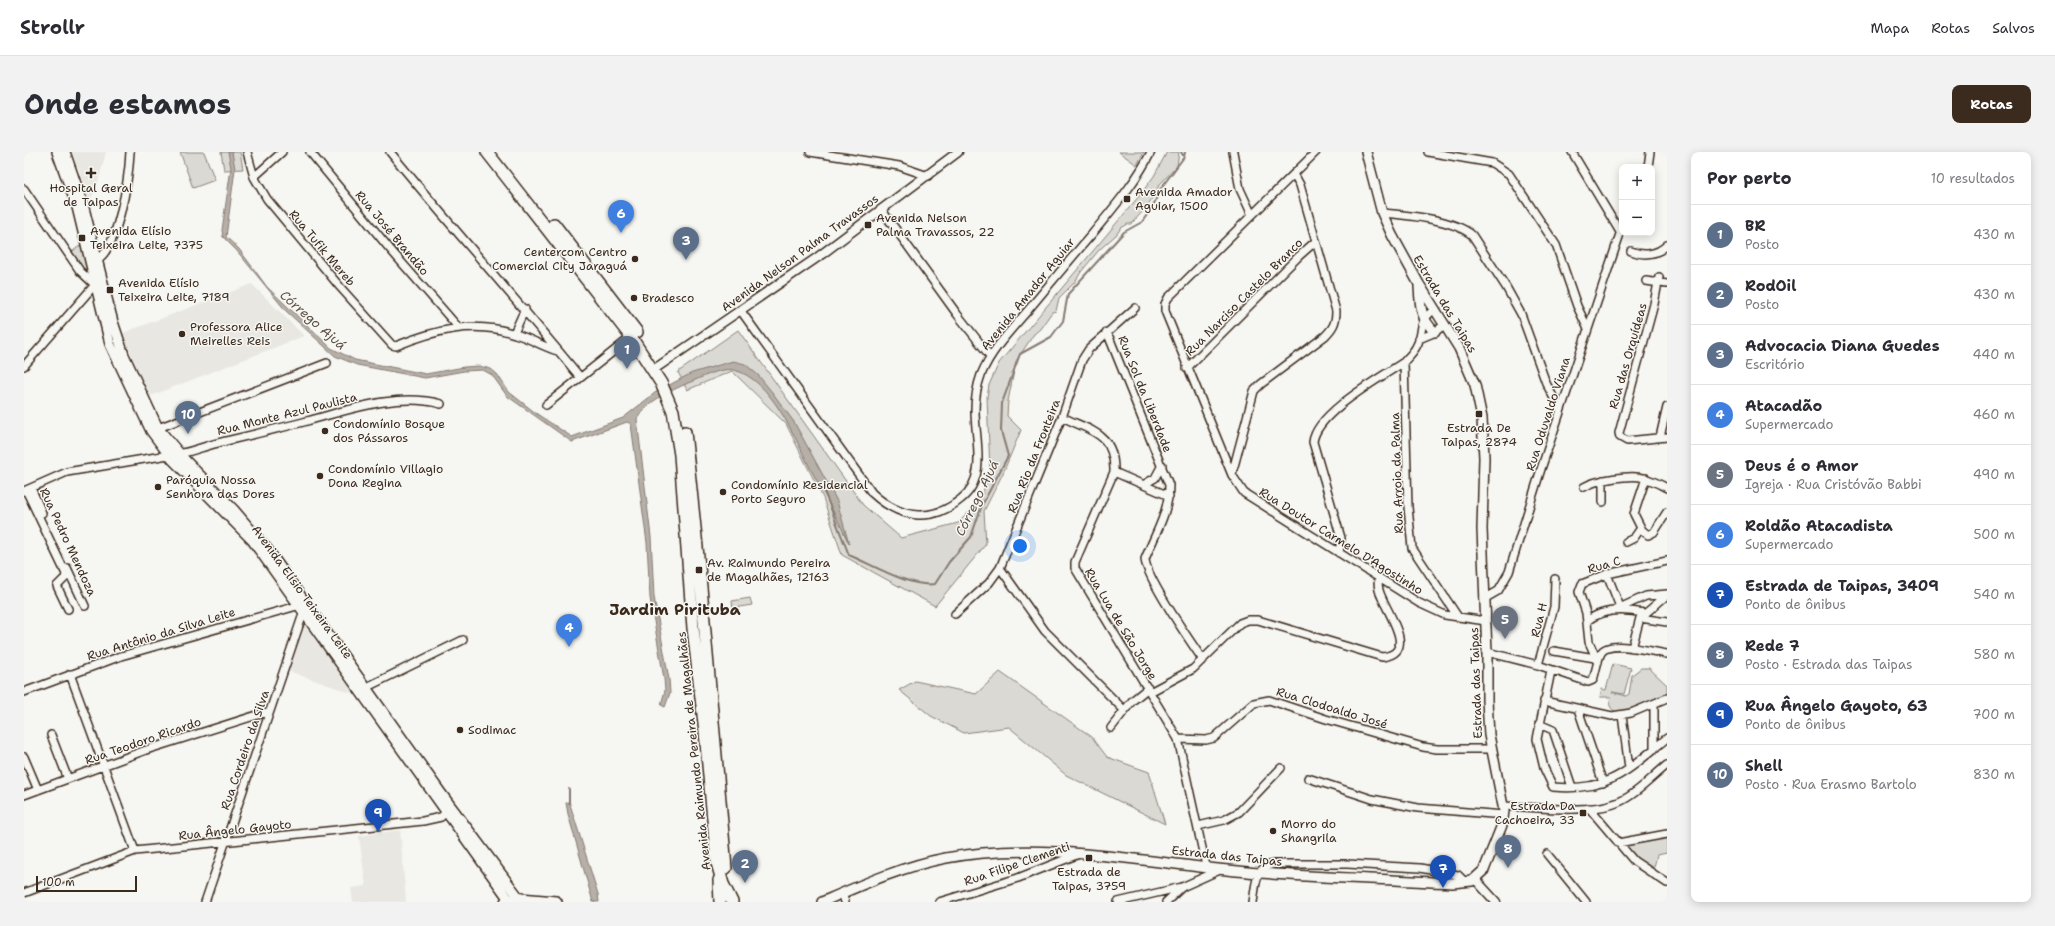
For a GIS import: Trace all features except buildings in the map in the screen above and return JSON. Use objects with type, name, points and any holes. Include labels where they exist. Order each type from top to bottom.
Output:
[{"type":"main road","name":"Avenida Elísio Teixeira Leite","points":[[57,152],[77,207],[94,261]]},
{"type":"main road","name":"Avenida Elísio Teixeira Leite","points":[[65,152],[83,204],[99,283],[124,355],[154,429],[168,455],[252,540],[301,603]]},
{"type":"main road","name":"Avenida Raimundo Pereira de Magalhães","points":[[487,152],[634,335]]},
{"type":"main road","name":"Avenida Raimundo Pereira de Magalhães","points":[[495,152],[600,281],[664,382],[683,422],[725,866],[730,883],[740,902]]},
{"type":"main road","name":"Estrada das Taipas","points":[[822,902],[843,898],[896,872],[944,858],[973,854],[1050,851],[1206,866],[1258,873],[1465,882],[1475,879],[1487,863],[1502,825],[1504,810],[1492,749],[1487,700],[1487,652],[1482,529],[1484,450],[1480,402],[1468,367],[1445,325],[1398,248],[1382,213],[1366,152]]},
{"type":"main road","points":[[1419,284],[1420,308],[1424,319],[1435,332]]},
{"type":"main road","name":"Avenida Raimundo Pereira de Magalhães","points":[[671,394],[677,431],[693,628],[705,731],[717,863],[723,884],[732,902]]},
{"type":"main road","name":"Avenida Elísio Teixeira Leite","points":[[154,429],[255,533],[282,567],[306,611],[388,723],[512,900]]},
{"type":"main road","name":"Avenida Elísio Teixeira Leite","points":[[306,611],[367,687],[388,723]]},
{"type":"main road","points":[[717,863],[720,902]]},
{"type":"main road","points":[[512,900],[556,902]]},
{"type":"street","points":[[94,261],[104,253],[113,235],[124,201],[130,152]]},
{"type":"street","name":"Rua Tufik Mereb","points":[[247,152],[254,177],[267,199],[303,243],[391,344],[396,346],[427,334],[458,327]]},
{"type":"street","points":[[254,177],[282,152]]},
{"type":"street","name":"Rua José Brandão","points":[[310,152],[389,248],[458,327]]},
{"type":"street","points":[[390,152],[436,208],[525,309],[580,377]]},
{"type":"street","points":[[810,152],[899,166],[928,176]]},
{"type":"street","name":"Avenida Nelson Palma Travassos","points":[[656,369],[818,257],[958,152]]},
{"type":"street","name":"Avenida Amador Aguiar","points":[[741,311],[872,493],[894,510],[916,516],[929,515],[948,508],[962,499],[971,489],[978,464],[975,411],[976,394],[990,356],[1125,194],[1151,152]]},
{"type":"street","points":[[1233,152],[1240,189],[1252,215]]},
{"type":"street","name":"Rua Doutor Carmelo D'Agostinho","points":[[1316,152],[1168,298],[1165,304],[1165,311],[1232,475],[1244,493],[1378,578],[1436,612],[1486,621]]},
{"type":"street","points":[[1428,152],[1492,163],[1509,174],[1556,245],[1577,306],[1587,327]]},
{"type":"street","points":[[1572,152],[1619,227]]},
{"type":"street","points":[[1648,164],[1650,152]]},
{"type":"street","points":[[1232,475],[1254,391],[1261,384],[1325,336],[1335,324],[1336,311],[1300,185],[1294,174]]},
{"type":"street","points":[[24,189],[80,271],[99,283],[24,366]]},
{"type":"street","points":[[881,209],[957,314],[990,356]]},
{"type":"street","points":[[1382,213],[1408,216],[1452,225],[1467,231],[1472,235],[1506,286],[1521,314],[1546,383],[1560,410]]},
{"type":"street","name":"Rua Oduvaldo Viana","points":[[1484,599],[1498,591],[1509,572],[1587,327],[1619,236]]},
{"type":"street","name":"Rua Narciso Castelo Branco","points":[[1187,368],[1298,256],[1316,241]]},
{"type":"street","points":[[1631,251],[1640,255],[1654,253],[1667,246]]},
{"type":"street","points":[[1646,281],[1659,280],[1667,284]]},
{"type":"street","name":"Rua das Orquídeas","points":[[1659,280],[1654,304],[1619,433],[1623,440],[1663,437]]},
{"type":"street","name":"Rua Rio da Fronteira","points":[[955,614],[989,583],[1000,568],[1062,417],[1082,360],[1089,348],[1135,308]]},
{"type":"street","points":[[514,333],[525,309]]},
{"type":"street","points":[[1339,553],[1341,538],[1313,442],[1314,433],[1329,414],[1404,362],[1413,353],[1419,339],[1424,319],[1435,309]]},
{"type":"street","points":[[1419,339],[1435,332],[1445,325]]},
{"type":"street","points":[[458,327],[480,327],[514,333],[558,351]]},
{"type":"street","name":"Rua Sol da Liberdade","points":[[1107,332],[1170,485],[1170,496],[1161,524],[1145,559],[1145,564],[1160,592],[1203,660]]},
{"type":"street","points":[[546,405],[634,335]]},
{"type":"street","name":"Rua Arroio da Palma","points":[[1404,362],[1408,507],[1412,548],[1458,617]]},
{"type":"street","points":[[154,429],[327,363]]},
{"type":"street","name":"Rua Monte Azul Paulista","points":[[27,490],[67,472],[168,455],[180,455],[210,445],[361,407],[408,400],[419,400],[441,404]]},
{"type":"street","points":[[1663,437],[1667,406]]},
{"type":"street","points":[[1062,417],[1099,433],[1104,437],[1113,456],[1114,472],[1170,496]]},
{"type":"street","name":"Rua Sol da Liberdade","points":[[1143,484],[1155,478],[1162,466]]},
{"type":"street","name":"Rua Lua de São Jorge","points":[[1114,472],[1075,562],[1075,568],[1178,739],[1206,866]]},
{"type":"street","points":[[1584,487],[1597,481],[1638,477],[1646,478],[1667,488]]},
{"type":"street","points":[[1646,478],[1634,514],[1641,528],[1646,534],[1650,534],[1666,516]]},
{"type":"street","points":[[1603,480],[1603,502]]},
{"type":"street","name":"Rua Pedro Mendoza","points":[[27,490],[85,606]]},
{"type":"street","name":"Rua Pedro Mendoza","points":[[27,490],[66,574],[65,578],[57,586],[68,610]]},
{"type":"street","points":[[1626,542],[1634,538],[1641,528]]},
{"type":"street","name":"Rua C","points":[[1596,660],[1589,642],[1587,621],[1579,592],[1580,587],[1585,582],[1607,574],[1667,561]]},
{"type":"street","points":[[1000,568],[1045,631],[1124,710]]},
{"type":"street","points":[[1607,574],[1617,609]]},
{"type":"street","points":[[1111,728],[1124,710],[1149,690],[1184,676],[1203,660],[1240,623],[1252,619],[1382,657],[1387,656],[1398,648],[1400,637],[1379,590],[1378,578]]},
{"type":"street","name":"Rua H","points":[[1538,665],[1554,607],[1555,579]]},
{"type":"street","points":[[1587,621],[1596,614],[1617,609],[1646,596],[1667,595]]},
{"type":"street","points":[[1632,648],[1642,615],[1667,595]]},
{"type":"street","name":"Rua Antônio da Silva Leite","points":[[24,692],[121,656],[301,603]]},
{"type":"street","points":[[1617,609],[1667,622]]},
{"type":"street","name":"Rua Cordeiro da Silva","points":[[205,902],[270,711],[306,611]]},
{"type":"street","points":[[367,687],[463,640]]},
{"type":"street","points":[[1487,652],[1538,665],[1551,671],[1588,682],[1593,680],[1596,660],[1608,647],[1632,648],[1667,654]]},
{"type":"street","points":[[1554,651],[1596,660]]},
{"type":"street","points":[[1551,671],[1539,724],[1538,744],[1550,784],[1553,787],[1583,787],[1603,783],[1629,768],[1667,738]]},
{"type":"street","points":[[70,674],[135,851]]},
{"type":"street","points":[[1544,701],[1612,716],[1622,715],[1667,698]]},
{"type":"street","name":"Rua Clodoaldo José","points":[[1178,739],[1206,740],[1214,738],[1254,703],[1269,700],[1326,719],[1423,747],[1437,749],[1492,749]]},
{"type":"street","points":[[1654,704],[1654,749]]},
{"type":"street","points":[[1578,709],[1603,783]]},
{"type":"street","name":"Rua Teodoro Ricardo","points":[[24,795],[103,765],[270,711]]},
{"type":"street","points":[[1622,715],[1629,768]]},
{"type":"street","points":[[1539,724],[1553,730],[1572,787]]},
{"type":"street","points":[[51,735],[68,779]]},
{"type":"street","points":[[24,757],[38,790]]},
{"type":"street","points":[[1308,778],[1372,799],[1418,808],[1504,810],[1589,808],[1602,807],[1624,799],[1667,765]]},
{"type":"street","points":[[1198,826],[1224,820],[1235,814],[1281,768]]},
{"type":"street","points":[[1589,808],[1634,861],[1667,883]]},
{"type":"street","name":"Rua Ângelo Gayoto","points":[[24,893],[135,851],[226,843],[423,820],[441,817],[449,810]]},
{"type":"street","points":[[1618,843],[1667,834]]},
{"type":"street","name":"Rua Filipe Clementi","points":[[940,902],[1018,878],[1080,854]]},
{"type":"street","points":[[1547,854],[1586,902]]},
{"type":"street","points":[[1247,902],[1254,899],[1258,873],[1265,866],[1274,864],[1347,864],[1429,869],[1460,876],[1465,882]]},
{"type":"street","points":[[1118,902],[1182,887],[1224,868]]},
{"type":"street","points":[[1655,876],[1667,876]]},
{"type":"street","points":[[1475,879],[1496,902]]},
{"type":"street","points":[[1166,902],[1182,887]]},
{"type":"shaded area","name":"Hospital Geral de Taipas","points":[[72,152],[106,152],[97,186],[88,205],[83,181]]},
{"type":"shaded area","points":[[180,152],[204,152],[215,180],[193,188]]},
{"type":"shaded area","points":[[221,152],[240,152],[243,169],[224,170]]},
{"type":"shaded area","points":[[228,152],[232,152],[235,169],[226,237],[239,249],[267,287],[331,348],[355,360],[426,374],[464,367],[479,366],[491,369],[497,374],[509,392],[537,414],[572,437],[623,418],[656,392],[692,373],[733,361],[745,364],[758,375],[794,422],[837,501],[849,544],[797,441],[780,411],[759,385],[747,376],[729,369],[717,371],[660,397],[647,407],[637,419],[651,537],[654,597],[669,679],[670,693],[665,707],[661,705],[665,690],[664,679],[650,598],[647,543],[631,424],[627,422],[572,442],[507,396],[492,375],[483,370],[464,371],[425,378],[357,365],[335,356],[286,311],[237,251],[223,237],[222,230],[231,168]]},
{"type":"shaded area","points":[[1119,152],[1144,152],[1137,165]]},
{"type":"shaded area","points":[[1167,152],[1179,152],[1177,166],[1160,184],[1147,207],[1131,224],[1121,228],[1116,235],[1099,250],[1075,282],[1059,298],[1056,311],[1052,312],[1040,329],[1034,334],[1016,361],[1008,401],[1007,416],[1021,430],[1003,473],[984,511],[986,544],[935,606],[842,555],[823,498],[786,424],[732,371],[687,390],[678,372],[738,330],[863,505],[901,538],[958,523],[980,501],[990,471],[987,397],[989,385],[999,363],[1140,195],[1154,176]]},
{"type":"shaded area","points":[[85,242],[96,286],[69,254]]},
{"type":"shaded area","points":[[252,284],[304,336],[148,397],[123,333]]},
{"type":"shaded area","points":[[750,598],[752,605],[733,608],[732,601]]},
{"type":"shaded area","points":[[305,625],[357,695],[288,671]]},
{"type":"shaded area","points":[[1613,664],[1631,668],[1624,694],[1612,692],[1626,696],[1629,694],[1632,675],[1641,668],[1649,668],[1667,685],[1667,694],[1648,703],[1617,713],[1610,706],[1611,697],[1600,697],[1602,689],[1606,690]]},
{"type":"shaded area","points":[[1000,672],[1092,737],[1107,757],[1149,772],[1165,824],[1066,775],[1009,727],[964,733],[931,716],[899,690],[915,681],[976,694]]},
{"type":"shaded area","points":[[569,801],[598,894],[599,902],[593,902],[568,814],[566,803]]},
{"type":"shaded area","points":[[400,830],[406,902],[353,902],[351,888],[366,886],[359,836]]},
{"type":"shaded area","points":[[1667,835],[1667,853],[1657,855],[1654,867],[1646,866],[1623,845]]},
{"type":"waterway","name":"Córrego Ajuá","points":[[1181,152],[1184,157]]},
{"type":"waterway","name":"Córrego Ajuá","points":[[824,491],[849,555],[880,570],[914,583],[935,584],[949,562],[971,537],[982,505],[1008,456],[1001,431],[1002,403],[1020,354],[1051,337],[1063,321],[1068,294],[1124,232],[1142,222],[1153,206],[1161,188],[1184,157],[1185,152]]},
{"type":"waterway","points":[[569,789],[569,803]]},
{"type":"place","name":"Hospital Geral de Taipas","points":[[91,173]]},
{"type":"place","name":"Avenida Amador Aguiar, 1500","points":[[1127,199]]},
{"type":"place","name":"Avenida Nelson Palma Travassos, 22","points":[[868,225]]},
{"type":"place","name":"Roldão Atacadista","points":[[621,233]]},
{"type":"place","name":"Avenida Elísio Teixeira Leite, 7375","points":[[82,238]]},
{"type":"place","name":"Centercom Centro Comercial City Jaraguá","points":[[635,259]]},
{"type":"place","name":"Advocacia Diana Guedes","points":[[686,260]]},
{"type":"place","name":"Avenida Elísio Teixeira Leite, 7189","points":[[110,290]]},
{"type":"place","name":"Bradesco","points":[[634,298]]},
{"type":"place","name":"Professora Alice Meirelles Reis","points":[[182,334]]},
{"type":"place","name":"BR","points":[[627,369]]},
{"type":"place","name":"Estrada De Taipas, 2874","points":[[1479,414]]},
{"type":"place","name":"Condomínio Bosque dos Pássaros","points":[[325,431]]},
{"type":"place","name":"Shell","points":[[188,434]]},
{"type":"place","name":"Condomínio Villagio Dona Regina","points":[[320,476]]},
{"type":"place","name":"Paróquia Nossa Senhora das Dores","points":[[158,487]]},
{"type":"place","name":"Condomínio Residencial Porto Seguro","points":[[723,492]]},
{"type":"place","name":"Av. Raimundo Pereira de Magalhães, 12163","points":[[699,570]]},
{"type":"place","name":"Deus é o Amor","points":[[1505,639]]},
{"type":"place","name":"Atacadão","points":[[569,647]]},
{"type":"place","name":"Sodimac","points":[[460,730]]},
{"type":"place","name":"Estrada Da Cachoeira, 33","points":[[1583,813]]},
{"type":"place","name":"Morro do Shangrila","points":[[1273,831]]},
{"type":"place","name":"Rua Ângelo Gayoto, 63","points":[[378,832]]},
{"type":"place","name":"Estrada de Taipas, 3759","points":[[1089,858]]},
{"type":"place","name":"Rede 7","points":[[1508,868]]},
{"type":"place","name":"RodOil","points":[[745,883]]},
{"type":"place","name":"Estrada de Taipas, 3409","points":[[1443,888]]},
{"type":"district","name":"Jardim Pirituba","points":[[675,609]]}]
